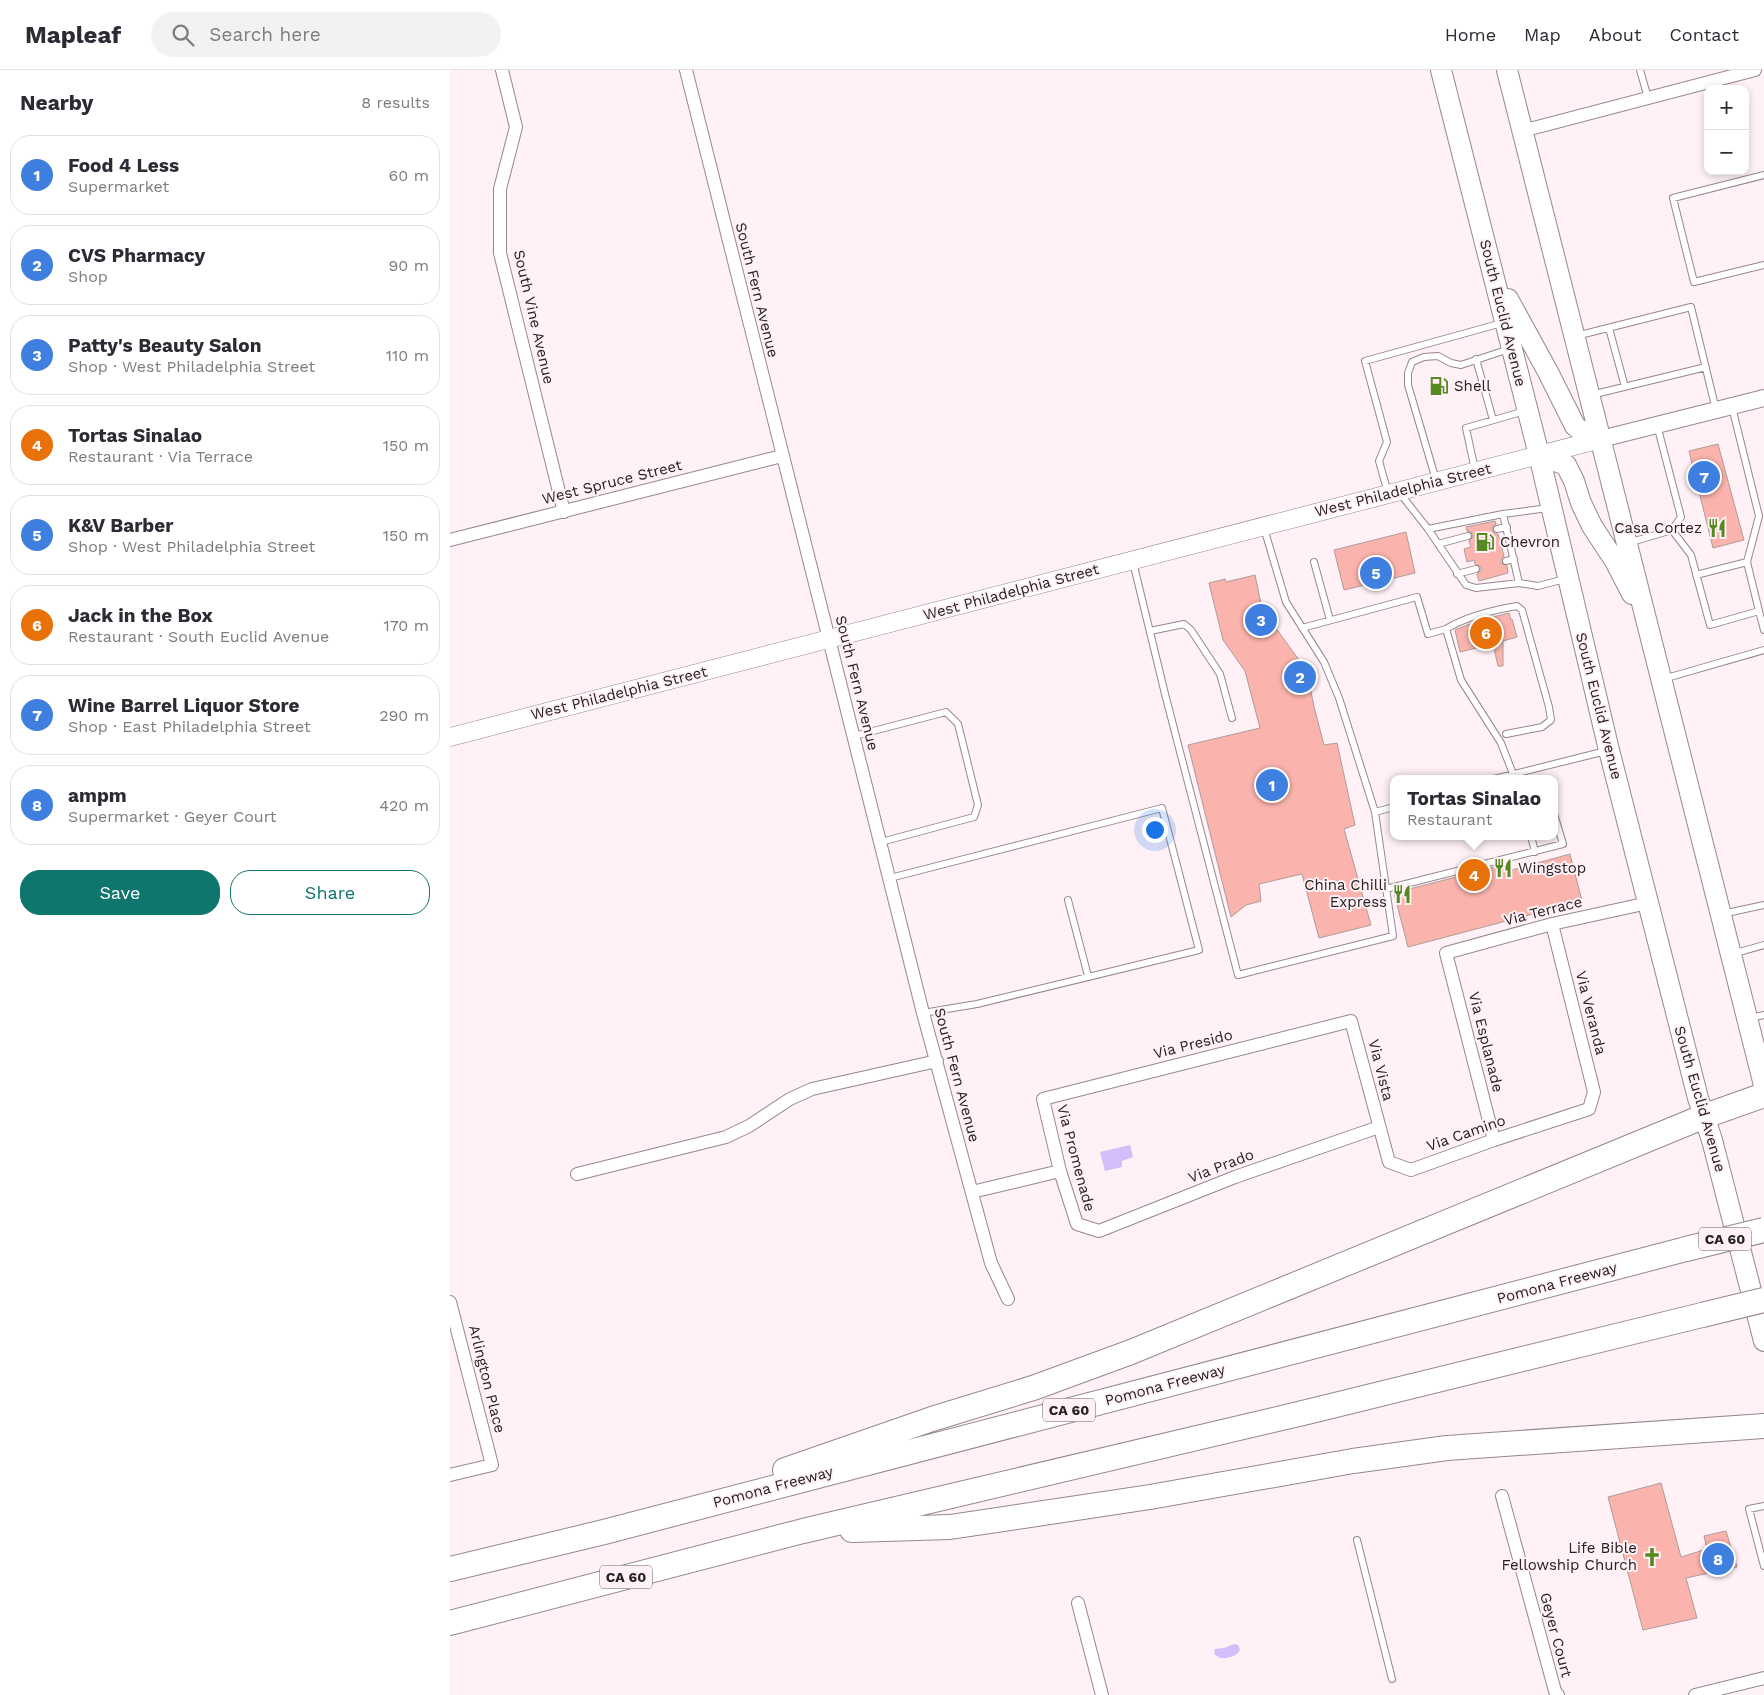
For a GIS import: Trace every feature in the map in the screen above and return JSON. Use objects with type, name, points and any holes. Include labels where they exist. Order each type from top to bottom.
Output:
[{"type":"highway","points":[[604,1532],[923,1422],[1032,1388],[1132,1352],[1705,1116],[1764,1095]]},
{"type":"highway","name":"Pomona Freeway","points":[[450,1569],[604,1532],[1764,1230]]},
{"type":"highway","name":"CA 60","points":[[450,1623],[803,1531],[1297,1414],[1764,1300]]},
{"type":"highway","points":[[803,1531],[950,1527],[1150,1497],[1353,1461],[1447,1448],[1764,1426]]},
{"type":"main road","name":"South Euclid Avenue","points":[[1441,70],[1528,410],[1609,750],[1698,1098],[1715,1148],[1764,1341]]},
{"type":"main road","points":[[1507,70],[1731,955],[1756,1017],[1764,1085]]},
{"type":"main road","points":[[1481,225],[1511,305],[1548,372],[1571,420],[1585,434],[1600,439]]},
{"type":"main road","name":"West Philadelphia Street","points":[[450,737],[1600,439]]},
{"type":"main road","points":[[1539,455],[1562,462],[1569,469],[1580,503],[1631,590],[1651,637]]},
{"type":"street","name":"South Vine Avenue","points":[[502,70],[516,127],[500,189],[500,253],[564,512]]},
{"type":"street","name":"South Fern Avenue","points":[[686,70],[923,1013],[991,1263],[1008,1300]]},
{"type":"street","points":[[1522,131],[1751,70]]},
{"type":"street","points":[[1600,439],[1764,398]]},
{"type":"street","name":"West Spruce Street","points":[[450,540],[782,456]]},
{"type":"street","name":"Via Terrace","points":[[1446,953],[1552,924],[1648,903]]},
{"type":"street","name":"Via Veranda","points":[[1552,924],[1594,1092],[1589,1109]]},
{"type":"street","name":"Via Esplanade","points":[[1446,953],[1494,1140]]},
{"type":"street","name":"Via Presido","points":[[1043,1100],[1351,1020]]},
{"type":"street","name":"Via Vista","points":[[1351,1020],[1379,1127]]},
{"type":"street","points":[[577,1174],[726,1137],[749,1126],[790,1099],[812,1090],[937,1061]]},
{"type":"street","name":"Via Promenade","points":[[1043,1100],[1060,1171],[1077,1224]]},
{"type":"street","name":"Via Camino","points":[[1379,1127],[1389,1162],[1411,1170],[1589,1109]]},
{"type":"street","name":"Via Prado","points":[[1077,1224],[1098,1232],[1235,1177],[1379,1127]]},
{"type":"street","points":[[972,1192],[1060,1171]]},
{"type":"street","name":"Arlington Place","points":[[450,1302],[492,1465],[450,1475]]},
{"type":"street","name":"Geyer Court","points":[[1502,1496],[1546,1664],[1558,1695]]},
{"type":"street","points":[[1078,1603],[1102,1695]]},
{"type":"street","points":[[1695,1695],[1764,1678]]},
{"type":"lane","points":[[1640,70],[1648,98]]},
{"type":"lane","points":[[1764,175],[1673,198],[1694,282],[1764,265]]},
{"type":"lane","points":[[1575,336],[1691,307],[1706,367],[1724,408],[1762,515],[1747,562],[1764,630]]},
{"type":"lane","points":[[1506,322],[1365,361],[1387,442],[1380,461],[1393,493],[1428,529],[1466,585],[1476,588],[1519,583],[1538,586],[1569,578]]},
{"type":"lane","points":[[1609,328],[1625,387]]},
{"type":"lane","points":[[1437,482],[1408,385],[1408,372],[1412,362],[1438,356],[1451,363],[1461,365],[1512,348]]},
{"type":"lane","points":[[1476,359],[1493,420]]},
{"type":"lane","points":[[1590,395],[1706,367]]},
{"type":"lane","points":[[1476,472],[1466,428],[1528,410]]},
{"type":"lane","points":[[1627,543],[1672,530],[1681,517],[1657,424]]},
{"type":"lane","points":[[1428,529],[1503,514],[1552,508]]},
{"type":"lane","points":[[1503,514],[1519,583]]},
{"type":"lane","points":[[1133,560],[1165,694],[1238,975],[1393,936],[1375,812],[1339,698],[1324,662],[1286,602],[1264,526]]},
{"type":"lane","points":[[1497,529],[1507,527]]},
{"type":"lane","points":[[1672,530],[1691,555],[1710,625],[1759,611]]},
{"type":"lane","points":[[1438,544],[1468,536]]},
{"type":"lane","points":[[1506,562],[1514,559]]},
{"type":"lane","points":[[1314,562],[1330,620]]},
{"type":"lane","points":[[1696,575],[1747,562]]},
{"type":"lane","points":[[1457,574],[1476,569]]},
{"type":"lane","points":[[1302,628],[1417,596],[1428,634],[1446,629],[1460,620],[1517,606],[1522,610],[1549,708],[1550,720],[1542,727],[1506,734]]},
{"type":"lane","points":[[1150,631],[1184,624],[1191,630],[1220,674],[1232,718]]},
{"type":"lane","points":[[1446,629],[1461,680],[1501,742],[1515,775]]},
{"type":"lane","points":[[1661,679],[1764,650]]},
{"type":"lane","points":[[854,736],[946,712],[958,724],[978,805],[974,817],[881,842]]},
{"type":"lane","points":[[1519,775],[1609,750]]},
{"type":"lane","points":[[890,878],[1162,808],[1199,950],[977,1004],[923,1013]]},
{"type":"lane","points":[[1375,812],[1390,808]]},
{"type":"lane","points":[[1386,889],[1563,844],[1558,827]]},
{"type":"lane","points":[[1532,840],[1535,852]]},
{"type":"lane","points":[[1068,900],[1088,976]]},
{"type":"lane","points":[[1721,914],[1764,905]]},
{"type":"lane","points":[[1731,955],[1764,945]]},
{"type":"lane","points":[[1764,1506],[1749,1509],[1764,1566]]},
{"type":"lane","points":[[1357,1540],[1392,1679]]},
{"type":"shaded area","points":[[1130,1145],[1133,1157],[1122,1161],[1122,1167],[1105,1171],[1100,1152]]},
{"type":"shaded area","points":[[1234,1644],[1238,1645],[1240,1649],[1235,1655],[1220,1658],[1214,1654],[1215,1649]]},
{"type":"building","points":[[1718,444],[1744,540],[1713,548],[1689,451]]},
{"type":"building","points":[[1495,521],[1496,524],[1492,527],[1492,530],[1495,534],[1498,534],[1504,556],[1501,559],[1501,563],[1507,566],[1508,573],[1479,581],[1477,574],[1481,571],[1481,567],[1475,564],[1474,560],[1467,562],[1464,549],[1471,547],[1469,541],[1473,537],[1466,527]]},
{"type":"building","points":[[1406,532],[1415,573],[1344,590],[1334,550]]},
{"type":"building","points":[[1255,575],[1262,609],[1307,671],[1324,745],[1337,743],[1355,825],[1344,829],[1371,925],[1319,938],[1302,874],[1259,884],[1261,901],[1246,905],[1231,917],[1188,745],[1260,728],[1245,671],[1223,640],[1209,583],[1225,579],[1226,582]]},
{"type":"building","points":[[1509,613],[1517,637],[1503,641],[1503,666],[1498,666],[1493,644],[1460,652],[1455,630],[1477,621]]},
{"type":"building","points":[[1570,854],[1582,901],[1408,947],[1394,893],[1510,863],[1512,870]]},
{"type":"building","name":"Life Bible Fellowship Church","points":[[1661,1483],[1681,1557],[1707,1549],[1704,1536],[1726,1531],[1737,1567],[1686,1578],[1697,1618],[1643,1630],[1608,1497]]},
{"type":"place","name":"Shell","points":[[1439,386]]},
{"type":"place","name":"Wine Barrel Liquor Store","points":[[1704,477]]},
{"type":"place","name":"Casa Cortez","points":[[1717,528]]},
{"type":"place","name":"Chevron","points":[[1485,542]]},
{"type":"place","name":"K&V Barber","points":[[1376,573]]},
{"type":"place","name":"Patty's Beauty Salon","points":[[1261,620]]},
{"type":"place","name":"Jack in the Box","points":[[1486,633]]},
{"type":"place","name":"CVS Pharmacy","points":[[1300,677]]},
{"type":"place","name":"Food 4 Less","points":[[1272,785]]},
{"type":"place","name":"Wingstop","points":[[1503,868]]},
{"type":"place","name":"Tortas Sinalao","points":[[1474,875]]},
{"type":"place","name":"China Chilli Express","points":[[1402,894]]},
{"type":"place","name":"Life Bible Fellowship Church","points":[[1652,1557]]},
{"type":"place","name":"ampm","points":[[1718,1559]]}]
